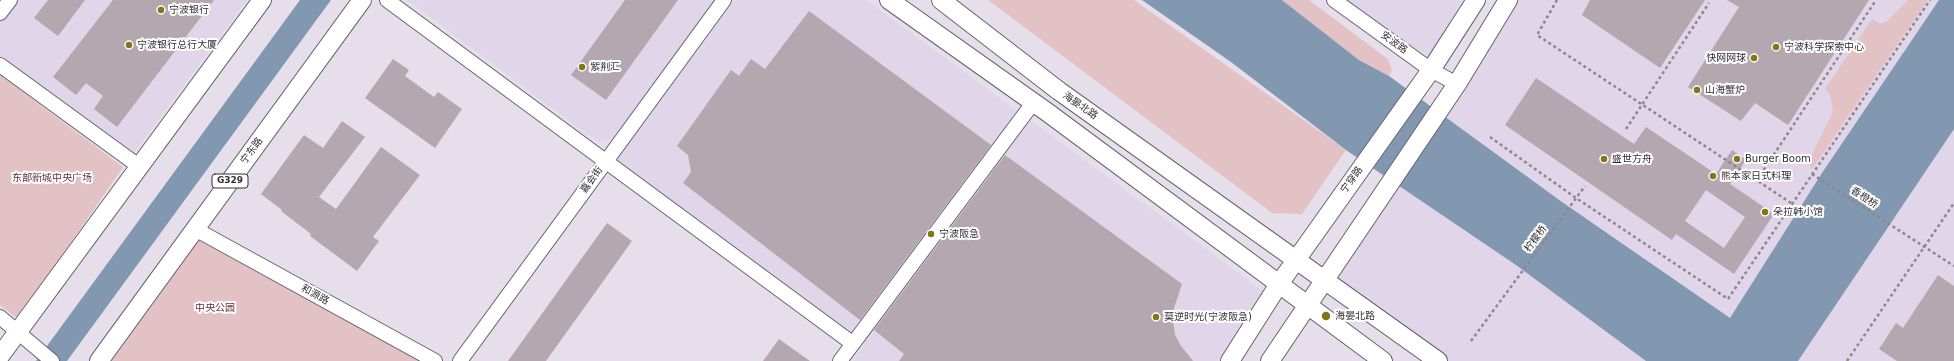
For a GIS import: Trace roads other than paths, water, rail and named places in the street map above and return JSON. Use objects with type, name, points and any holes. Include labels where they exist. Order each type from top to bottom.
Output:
[{"type":"main road","points":[[0,356],[262,0]]},
{"type":"main road","name":"宁东路","points":[[99,361],[362,0]]},
{"type":"main road","points":[[889,0],[1033,103],[1383,361]]},
{"type":"main road","name":"海晏北路","points":[[941,0],[1059,92],[1438,361]]},
{"type":"main road","name":"宁穿路","points":[[1230,361],[1296,259],[1431,70],[1476,0]]},
{"type":"main road","points":[[1270,361],[1457,84],[1508,0]]},
{"type":"street","points":[[0,13],[10,0]]},
{"type":"street","points":[[387,0],[852,343]]},
{"type":"street","name":"嘉会街","points":[[460,361],[724,0]]},
{"type":"street","name":"安波路","points":[[1334,0],[1431,70],[1457,84]]},
{"type":"street","points":[[0,65],[140,167]]},
{"type":"street","points":[[840,361],[1033,103]]},
{"type":"street","name":"和源路","points":[[195,229],[435,361]]},
{"type":"street","points":[[0,317],[52,361]]},
{"type":"water","points":[[300,0],[331,0],[67,361],[36,361]]},
{"type":"water","points":[[1142,0],[1282,0],[1359,60],[1389,76],[1562,202],[1730,318],[1822,173],[1939,0],[1954,0],[1954,129],[1798,361],[1646,361],[1516,265],[1346,150],[1231,62]]},
{"type":"place","name":"宁波银行","points":[[161,10]]},
{"type":"place","name":"宁波银行总行大厦","points":[[129,45]]},
{"type":"place","name":"宁波科学探索中心","points":[[1776,47]]},
{"type":"place","name":"快网网球","points":[[1754,58]]},
{"type":"place","name":"紫荆汇","points":[[582,67]]},
{"type":"place","name":"山海蟹炉","points":[[1697,90]]},
{"type":"place","name":"盛世方舟","points":[[1604,159]]},
{"type":"place","name":"Burger Boom","points":[[1737,159]]},
{"type":"place","name":"熊本家日式料理","points":[[1713,176]]},
{"type":"place","name":"朵拉韩小馆","points":[[1765,212]]},
{"type":"place","name":"宁波阪急","points":[[931,234]]},
{"type":"place","name":"海晏北路","points":[[1326,316]]},
{"type":"place","name":"莫逆时光(宁波阪急)","points":[[1156,317]]},
{"type":"park label","name":"东部新城中央广场","points":[[52,178]]},
{"type":"park label","name":"中央公园","points":[[215,308]]}]
